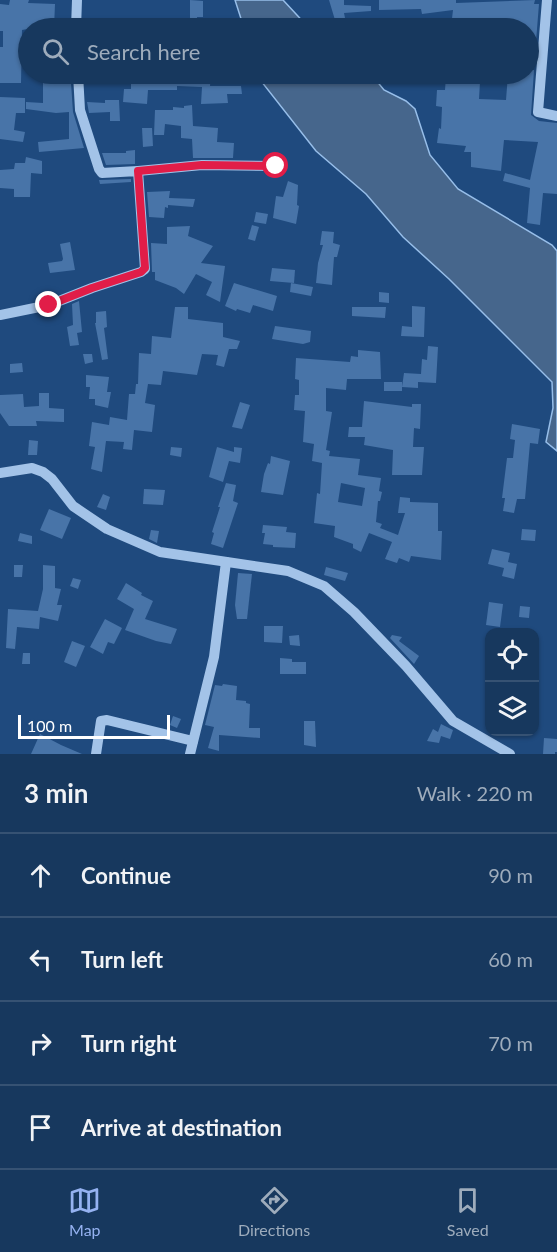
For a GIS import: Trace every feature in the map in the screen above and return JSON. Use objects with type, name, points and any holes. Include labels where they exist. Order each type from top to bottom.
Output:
[{"type":"street","points":[[76,18],[77,0]]},
{"type":"street","points":[[547,0],[538,112],[557,117]]},
{"type":"street","points":[[79,84],[80,110],[102,173],[202,165],[276,166]]},
{"type":"street","points":[[0,315],[49,305],[141,272],[145,268],[138,171]]},
{"type":"street","points":[[0,472],[32,468],[43,472],[73,506],[107,529],[160,552],[288,571],[324,586],[369,627],[453,721],[510,754]]},
{"type":"street","points":[[190,754],[214,657],[226,562]]},
{"type":"street","points":[[96,754],[101,721],[107,720],[193,741]]},
{"type":"water","points":[[235,0],[283,0],[300,18],[241,18]]},
{"type":"water","points":[[263,84],[379,84],[384,90],[406,101],[415,109],[430,155],[458,189],[552,245],[557,251],[557,451],[546,442],[553,408],[552,382],[449,279],[403,237],[366,194],[316,151]]},
{"type":"building","points":[[10,0],[55,4],[54,18],[18,18],[18,83],[0,83],[0,47],[3,47],[3,31],[0,31],[0,4],[9,5]]},
{"type":"building","points":[[190,0],[203,1],[203,17],[190,18]]},
{"type":"building","points":[[329,0],[344,0],[344,5],[371,6],[371,11],[344,13],[345,18],[334,18]]},
{"type":"building","points":[[379,0],[456,0],[456,3],[535,0],[534,4],[539,4],[538,18],[452,18],[453,10],[422,14],[421,9],[379,10]]},
{"type":"building","points":[[43,84],[71,84],[73,112],[84,148],[39,152],[38,142],[69,139],[69,112],[56,113],[26,109],[26,102],[43,103]]},
{"type":"building","points":[[131,84],[210,84],[210,86],[241,86],[242,94],[227,94],[228,103],[201,104],[202,87],[177,86],[177,90],[148,90],[147,104],[123,102],[124,89],[131,89]]},
{"type":"building","points":[[445,84],[480,84],[479,99],[506,100],[507,84],[533,84],[531,115],[539,121],[557,123],[557,194],[543,193],[540,225],[527,223],[530,188],[503,181],[505,173],[530,180],[538,142],[504,140],[501,171],[471,167],[471,152],[464,152],[466,146],[437,143],[439,128],[441,129],[442,107],[436,106],[437,90],[445,90]]},
{"type":"building","points":[[0,97],[25,98],[25,113],[16,113],[14,130],[25,132],[23,142],[0,139]]},
{"type":"building","points":[[105,100],[119,100],[120,121],[110,121],[110,112],[89,113],[87,102],[105,103]]},
{"type":"building","points":[[192,105],[193,126],[218,128],[217,142],[234,143],[233,158],[193,158],[192,139],[181,138],[181,126],[165,124],[164,135],[154,135],[155,110],[173,110],[173,107],[184,108],[184,106]]},
{"type":"building","points":[[142,128],[152,128],[153,146],[143,147]]},
{"type":"building","points":[[135,150],[135,164],[106,165],[102,153],[126,153],[126,151]]},
{"type":"building","points":[[26,157],[42,161],[42,174],[31,173],[30,197],[14,197],[14,189],[0,188],[0,170],[14,169],[15,163],[25,163]]},
{"type":"building","points":[[131,179],[131,182],[100,184],[99,180]]},
{"type":"building","points":[[288,181],[298,185],[297,205],[299,206],[296,224],[273,218],[276,196],[283,197]]},
{"type":"building","points":[[170,191],[169,198],[195,199],[193,207],[168,205],[168,208],[165,207],[164,218],[149,217],[147,192]]},
{"type":"building","points":[[256,212],[268,214],[266,224],[254,222]]},
{"type":"building","points":[[252,225],[259,227],[255,241],[248,239]]},
{"type":"building","points":[[190,226],[188,236],[213,246],[201,263],[225,266],[220,302],[206,295],[212,282],[196,274],[184,294],[176,288],[155,280],[155,272],[152,272],[151,243],[167,244],[167,227]]},
{"type":"building","points":[[322,231],[334,232],[333,243],[340,245],[337,257],[334,257],[332,285],[316,283],[323,245],[320,245]]},
{"type":"building","points":[[70,242],[75,270],[50,273],[48,263],[63,259],[60,244]]},
{"type":"building","points":[[272,268],[295,270],[294,283],[270,281]]},
{"type":"building","points":[[234,283],[277,296],[273,311],[253,305],[250,313],[237,309],[236,311],[225,306]]},
{"type":"building","points":[[291,283],[313,287],[311,296],[290,292]]},
{"type":"building","points":[[379,292],[389,293],[389,303],[379,302]]},
{"type":"building","points":[[79,301],[82,332],[77,333],[79,345],[70,346],[67,327],[73,325],[72,304]]},
{"type":"building","points":[[412,306],[425,307],[424,337],[401,336],[402,326],[412,327]]},
{"type":"building","points":[[175,307],[188,307],[188,319],[223,323],[223,337],[240,341],[237,349],[229,349],[224,367],[216,365],[218,355],[202,354],[197,375],[163,371],[161,385],[148,384],[145,403],[155,405],[152,432],[134,430],[132,450],[123,449],[124,442],[106,441],[102,472],[91,469],[95,447],[89,446],[92,422],[109,425],[110,417],[127,420],[129,394],[135,394],[136,384],[138,384],[139,353],[151,354],[152,336],[171,338]]},
{"type":"building","points":[[352,307],[386,307],[385,318],[352,316]]},
{"type":"building","points":[[106,311],[107,327],[104,328],[108,359],[102,360],[95,323],[96,312]]},
{"type":"building","points":[[275,326],[311,331],[310,342],[303,344],[272,339]]},
{"type":"building","points":[[428,346],[438,347],[436,383],[418,382],[418,388],[402,387],[404,373],[421,374],[422,359],[427,360]]},
{"type":"building","points":[[358,350],[380,352],[381,379],[347,379],[346,390],[326,388],[326,411],[332,412],[326,450],[330,451],[329,456],[360,459],[358,475],[381,478],[379,491],[382,492],[380,501],[378,501],[376,522],[382,524],[380,528],[398,535],[405,513],[398,513],[400,497],[410,498],[410,502],[438,503],[438,531],[442,531],[441,560],[411,556],[409,562],[399,558],[397,563],[385,559],[392,542],[369,533],[361,552],[353,548],[353,544],[334,537],[335,526],[314,523],[317,493],[320,494],[322,463],[312,461],[314,444],[303,442],[305,411],[294,410],[295,395],[299,395],[299,380],[295,379],[296,358],[350,362],[351,356],[358,357]],"holes":[[[341,483],[365,488],[362,506],[338,502]]]},
{"type":"building","points":[[83,354],[92,354],[93,362],[85,364]]},
{"type":"building","points":[[22,363],[23,372],[10,373],[10,364]]},
{"type":"building","points":[[86,375],[109,377],[107,392],[111,392],[108,408],[95,405],[95,399],[89,399],[90,387],[86,387]]},
{"type":"building","points":[[384,382],[402,382],[402,391],[384,391]]},
{"type":"building","points":[[39,393],[49,393],[49,408],[64,409],[64,422],[36,421],[37,426],[9,426],[0,413],[0,395],[23,394],[24,407],[39,406]]},
{"type":"building","points":[[364,401],[412,407],[412,404],[421,404],[420,429],[414,428],[413,447],[424,447],[422,475],[392,475],[393,450],[364,445],[365,437],[348,437],[349,427],[362,427]]},
{"type":"building","points":[[240,402],[250,405],[242,429],[232,427]]},
{"type":"building","points":[[512,424],[540,429],[538,444],[530,443],[525,499],[517,499],[514,513],[503,511],[505,498],[502,498],[507,458],[513,458],[515,440],[510,439]]},
{"type":"building","points":[[29,440],[38,441],[37,455],[28,455]]},
{"type":"building","points":[[171,447],[182,448],[181,457],[170,455]]},
{"type":"building","points":[[217,447],[234,452],[234,447],[242,448],[240,463],[229,461],[223,482],[209,477]]},
{"type":"building","points":[[271,456],[290,461],[283,495],[261,492],[264,474],[268,463],[270,464]]},
{"type":"building","points":[[226,483],[236,485],[233,501],[238,503],[223,548],[211,544],[214,533],[212,532],[220,507],[218,507]]},
{"type":"building","points":[[144,489],[165,490],[163,505],[143,504]]},
{"type":"building","points":[[103,494],[110,497],[106,510],[97,507]]},
{"type":"building","points":[[49,509],[71,518],[62,539],[40,530]]},
{"type":"building","points":[[263,525],[287,527],[286,532],[296,533],[295,548],[263,544],[265,533],[262,533]]},
{"type":"building","points":[[522,529],[536,530],[535,541],[521,540]]},
{"type":"building","points":[[151,530],[159,531],[157,543],[149,539]]},
{"type":"building","points":[[20,533],[32,536],[32,544],[18,541]]},
{"type":"building","points":[[492,549],[510,553],[508,562],[517,564],[514,579],[502,576],[504,568],[488,564]]},
{"type":"building","points":[[14,565],[23,565],[22,577],[14,577]]},
{"type":"building","points":[[43,565],[55,566],[55,588],[61,589],[57,605],[62,605],[58,621],[40,617],[39,629],[17,627],[15,649],[6,648],[8,609],[38,611],[43,589]]},
{"type":"building","points":[[326,567],[348,573],[345,581],[324,575]]},
{"type":"building","points":[[238,573],[252,574],[247,619],[237,619],[235,605]]},
{"type":"building","points":[[73,578],[81,580],[78,589],[70,586]]},
{"type":"building","points":[[126,583],[153,601],[145,619],[177,629],[171,644],[125,630],[134,609],[117,599]]},
{"type":"building","points":[[489,602],[503,604],[500,627],[486,625]]},
{"type":"building","points":[[520,606],[530,607],[529,618],[519,617]]},
{"type":"building","points":[[105,619],[122,628],[114,644],[108,642],[103,654],[90,647]]},
{"type":"building","points":[[264,626],[283,626],[282,643],[264,642]]},
{"type":"building","points":[[299,635],[300,646],[290,645],[289,636]]},
{"type":"building","points":[[392,635],[402,637],[399,641],[419,656],[414,664],[390,638]]},
{"type":"building","points":[[72,641],[85,646],[76,667],[64,662]]},
{"type":"building","points":[[23,653],[30,653],[30,664],[22,664]]},
{"type":"building","points":[[280,658],[292,659],[292,662],[306,662],[306,674],[280,674]]},
{"type":"building","points":[[223,684],[237,686],[236,700],[250,704],[249,728],[260,728],[260,738],[219,735],[219,751],[208,748],[214,727],[205,725],[215,685],[222,686]]},
{"type":"building","points":[[173,716],[181,719],[177,728],[170,725]]},
{"type":"building","points":[[304,721],[315,721],[316,747],[304,745]]},
{"type":"building","points":[[441,724],[453,730],[450,739],[441,736],[439,743],[427,741],[433,729],[438,732]]},
{"type":"building","points":[[40,734],[61,745],[82,754],[31,754]]},
{"type":"building","points":[[544,738],[557,739],[555,754],[543,754]]},
{"type":"route","points":[[49,305],[141,272],[145,268],[138,171],[202,165],[276,166]]}]
